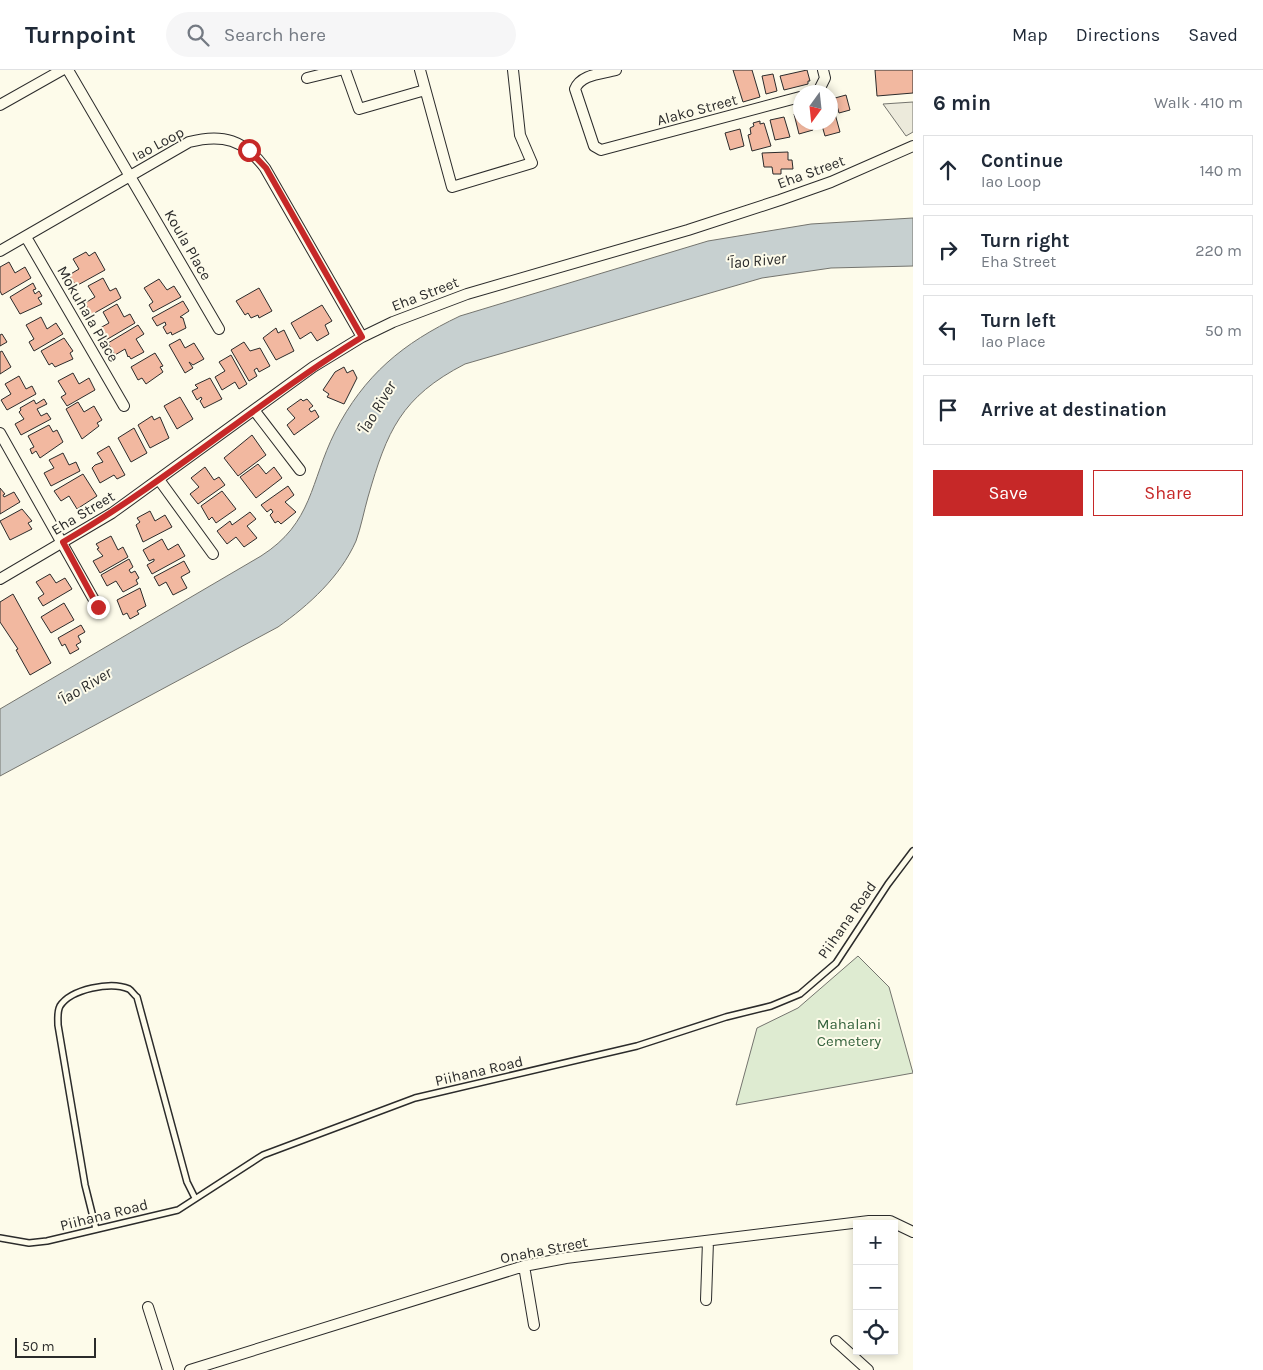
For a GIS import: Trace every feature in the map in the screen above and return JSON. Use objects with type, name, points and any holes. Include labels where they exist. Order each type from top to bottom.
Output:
[{"type":"street","points":[[0,105],[62,70]]},
{"type":"street","name":"Koula Place","points":[[68,70],[219,329]]},
{"type":"street","points":[[306,78],[340,70]]},
{"type":"street","points":[[345,70],[359,109],[425,90]]},
{"type":"street","points":[[420,70],[452,187],[532,163],[520,135],[513,70]]},
{"type":"street","name":"Alako Street","points":[[616,70],[580,80],[576,89],[594,146],[601,150],[793,99]]},
{"type":"street","points":[[822,85],[826,78],[824,70]]},
{"type":"street","name":"Iao Loop","points":[[0,251],[189,142],[202,139],[226,140],[249,150],[266,168],[362,337]]},
{"type":"street","name":"Eha Street","points":[[0,579],[112,514],[160,481],[314,367],[362,337],[393,322],[468,294],[688,230],[780,200],[831,182],[913,146]]},
{"type":"street","name":"Mokuhala Place","points":[[26,237],[124,406]]},
{"type":"street","points":[[254,410],[300,470]]},
{"type":"street","points":[[0,433],[98,607]]},
{"type":"street","points":[[160,481],[213,554]]},
{"type":"street","name":"Onaha Street","points":[[190,1370],[524,1266],[566,1258],[876,1220],[897,1223],[913,1232]]},
{"type":"street","points":[[706,1300],[708,1241]]},
{"type":"street","points":[[524,1266],[534,1326]]},
{"type":"street","points":[[148,1307],[168,1370]]},
{"type":"street","points":[[836,1341],[868,1370]]},
{"type":"lane","name":"Piihana Road","points":[[0,1238],[28,1243],[47,1242],[178,1210],[263,1155],[415,1098],[637,1046],[726,1017],[771,1006],[800,994],[836,963],[888,884],[913,851]]},
{"type":"lane","points":[[96,1230],[85,1185],[58,1025],[58,1012],[61,1004],[76,994],[113,986],[130,990],[137,997],[187,1182],[195,1198]]},
{"type":"green space","name":"Mahalani Cemetery","points":[[858,956],[889,987],[913,1073],[736,1105],[757,1028],[798,1008]]},
{"type":"shaded area","points":[[913,102],[913,132],[906,136],[883,104]]},
{"type":"water","name":"ʻĪao River","points":[[913,218],[913,266],[831,268],[762,278],[465,364],[443,376],[411,403],[390,435],[375,474],[356,541],[341,567],[312,600],[278,627],[0,776],[0,709],[261,556],[278,543],[291,530],[301,515],[335,432],[359,394],[372,377],[387,363],[439,326],[460,316],[708,241],[811,224]]},
{"type":"building","points":[[733,70],[752,70],[760,97],[743,102]]},
{"type":"building","points":[[807,70],[810,81],[808,81],[808,84],[793,85],[793,88],[784,90],[780,76]]},
{"type":"building","points":[[875,70],[913,70],[913,93],[877,96]]},
{"type":"building","points":[[773,74],[777,91],[766,94],[762,76]]},
{"type":"building","points":[[846,95],[850,110],[839,113],[838,97]]},
{"type":"building","points":[[784,117],[790,137],[775,140],[770,120]]},
{"type":"building","points":[[760,121],[760,124],[764,123],[771,146],[752,151],[748,135],[751,134],[750,128],[754,126],[753,123]]},
{"type":"building","points":[[838,125],[840,132],[825,136],[823,130],[838,130]]},
{"type":"building","points":[[740,129],[744,146],[730,150],[725,133]]},
{"type":"building","points":[[798,130],[813,130],[799,134]]},
{"type":"building","points":[[788,152],[788,160],[792,160],[793,169],[781,169],[781,174],[773,174],[772,167],[764,167],[762,153]]},
{"type":"building","points":[[86,252],[89,256],[95,252],[105,270],[76,286],[69,275],[79,269],[73,259]]},
{"type":"building","points":[[9,262],[15,273],[25,267],[31,278],[2,295],[0,291],[0,267]]},
{"type":"building","points":[[103,278],[110,291],[116,288],[121,298],[91,315],[85,303],[95,297],[88,286]]},
{"type":"building","points":[[159,279],[167,290],[174,286],[181,297],[153,312],[149,305],[153,302],[144,288]]},
{"type":"building","points":[[33,283],[36,289],[33,290],[35,294],[39,291],[42,296],[38,298],[42,304],[20,314],[10,297]]},
{"type":"building","points":[[259,288],[272,311],[259,318],[258,315],[251,318],[248,313],[245,315],[236,301]]},
{"type":"building","points":[[183,301],[189,311],[180,317],[183,318],[186,328],[172,335],[171,332],[167,334],[163,327],[166,325],[165,322],[157,326],[152,318]]},
{"type":"building","points":[[117,304],[124,317],[130,314],[135,323],[106,340],[100,328],[109,323],[103,312]]},
{"type":"building","points":[[322,305],[332,321],[325,325],[329,334],[317,341],[311,332],[300,339],[291,323]]},
{"type":"building","points":[[41,317],[47,329],[56,323],[63,334],[34,351],[29,342],[34,339],[26,325]]},
{"type":"building","points":[[138,325],[144,334],[136,339],[144,352],[131,359],[128,357],[125,349],[115,355],[108,343]]},
{"type":"building","points":[[276,328],[278,333],[284,330],[294,351],[276,360],[263,338]]},
{"type":"building","points":[[2,334],[7,342],[0,346],[0,335]]},
{"type":"building","points":[[64,338],[73,351],[70,353],[73,359],[55,367],[52,363],[49,365],[41,351]]},
{"type":"building","points":[[180,339],[185,348],[194,343],[204,359],[193,365],[189,362],[193,368],[185,373],[169,345]]},
{"type":"building","points":[[244,342],[250,351],[260,348],[270,366],[259,372],[257,368],[254,370],[257,376],[249,381],[231,350]]},
{"type":"building","points":[[2,351],[11,367],[0,374],[0,352]]},
{"type":"building","points":[[155,353],[163,366],[160,367],[163,372],[146,384],[142,378],[138,380],[131,367]]},
{"type":"building","points":[[231,355],[247,384],[239,389],[235,382],[222,390],[215,377],[225,371],[219,362]]},
{"type":"building","points":[[344,367],[347,373],[353,370],[357,378],[344,404],[327,397],[329,394],[323,390],[335,372]]},
{"type":"building","points":[[73,373],[79,384],[89,378],[95,390],[67,406],[61,397],[66,394],[58,381]]},
{"type":"building","points":[[19,376],[26,389],[32,386],[36,394],[7,410],[1,400],[11,394],[5,384]]},
{"type":"building","points":[[210,378],[222,399],[204,408],[200,401],[201,397],[197,400],[192,391],[198,388],[195,385]]},
{"type":"building","points":[[180,397],[193,419],[177,429],[164,406]]},
{"type":"building","points":[[44,399],[47,404],[37,409],[41,416],[47,413],[51,419],[21,435],[15,424],[24,419],[19,412],[20,408],[34,400],[36,404]]},
{"type":"building","points":[[301,399],[303,401],[307,399],[313,406],[309,409],[311,412],[315,410],[319,417],[294,435],[287,425],[295,418],[287,409]]},
{"type":"building","points":[[78,402],[84,412],[94,406],[102,420],[97,423],[99,426],[82,439],[66,409]]},
{"type":"building","points":[[152,416],[154,420],[160,417],[169,438],[150,448],[138,425]]},
{"type":"building","points":[[49,425],[53,432],[57,430],[63,442],[40,458],[36,451],[32,454],[30,449],[34,447],[28,436]]},
{"type":"building","points":[[134,428],[147,453],[131,462],[118,438]]},
{"type":"building","points":[[252,435],[266,455],[238,476],[224,458]]},
{"type":"building","points":[[109,446],[125,475],[117,479],[114,475],[100,483],[92,468],[103,462],[97,453]]},
{"type":"building","points":[[63,453],[69,465],[76,462],[80,471],[51,486],[44,473],[54,468],[49,460]]},
{"type":"building","points":[[258,464],[266,474],[274,467],[282,478],[256,498],[240,477]]},
{"type":"building","points":[[205,467],[214,480],[219,477],[225,485],[198,504],[190,494],[199,487],[191,478]]},
{"type":"building","points":[[83,474],[97,496],[77,509],[69,496],[61,501],[54,491]]},
{"type":"building","points":[[288,486],[294,495],[285,502],[296,512],[281,524],[278,521],[275,523],[270,515],[273,512],[271,509],[267,512],[261,505]]},
{"type":"building","points":[[0,488],[5,494],[3,495],[4,497],[14,492],[20,502],[0,514]]},
{"type":"building","points":[[222,491],[236,509],[216,523],[212,517],[209,520],[201,506]]},
{"type":"building","points":[[22,509],[32,521],[28,523],[32,529],[10,540],[0,521]]},
{"type":"building","points":[[150,511],[155,521],[165,515],[172,527],[143,542],[136,525],[140,522],[137,518]]},
{"type":"building","points":[[250,512],[256,519],[247,526],[257,538],[244,547],[236,537],[227,544],[217,531],[230,521],[232,525]]},
{"type":"building","points":[[111,536],[118,550],[123,547],[128,557],[100,573],[93,561],[103,556],[97,549],[99,548],[96,544]]},
{"type":"building","points":[[162,539],[168,550],[178,544],[185,556],[152,574],[147,565],[154,561],[154,559],[149,561],[143,550]]},
{"type":"building","points":[[129,559],[133,567],[129,570],[131,573],[135,571],[139,578],[136,580],[138,584],[123,592],[116,581],[107,586],[101,575]]},
{"type":"building","points":[[184,561],[190,572],[181,577],[187,588],[173,595],[166,582],[159,586],[154,577]]},
{"type":"building","points":[[50,574],[56,583],[65,578],[72,589],[43,606],[38,598],[44,594],[36,582]]},
{"type":"building","points":[[140,588],[146,606],[137,611],[139,614],[130,619],[127,613],[123,615],[117,600]]},
{"type":"building","points":[[13,594],[51,663],[30,675],[16,650],[18,649],[0,622],[0,602]]},
{"type":"building","points":[[64,603],[74,620],[51,633],[41,617]]},
{"type":"building","points":[[81,625],[85,632],[78,636],[81,642],[76,645],[79,649],[70,654],[65,644],[62,646],[58,638]]},
{"type":"route","points":[[98,607],[63,542],[112,514],[160,481],[314,367],[362,337],[266,168],[249,150]]}]
